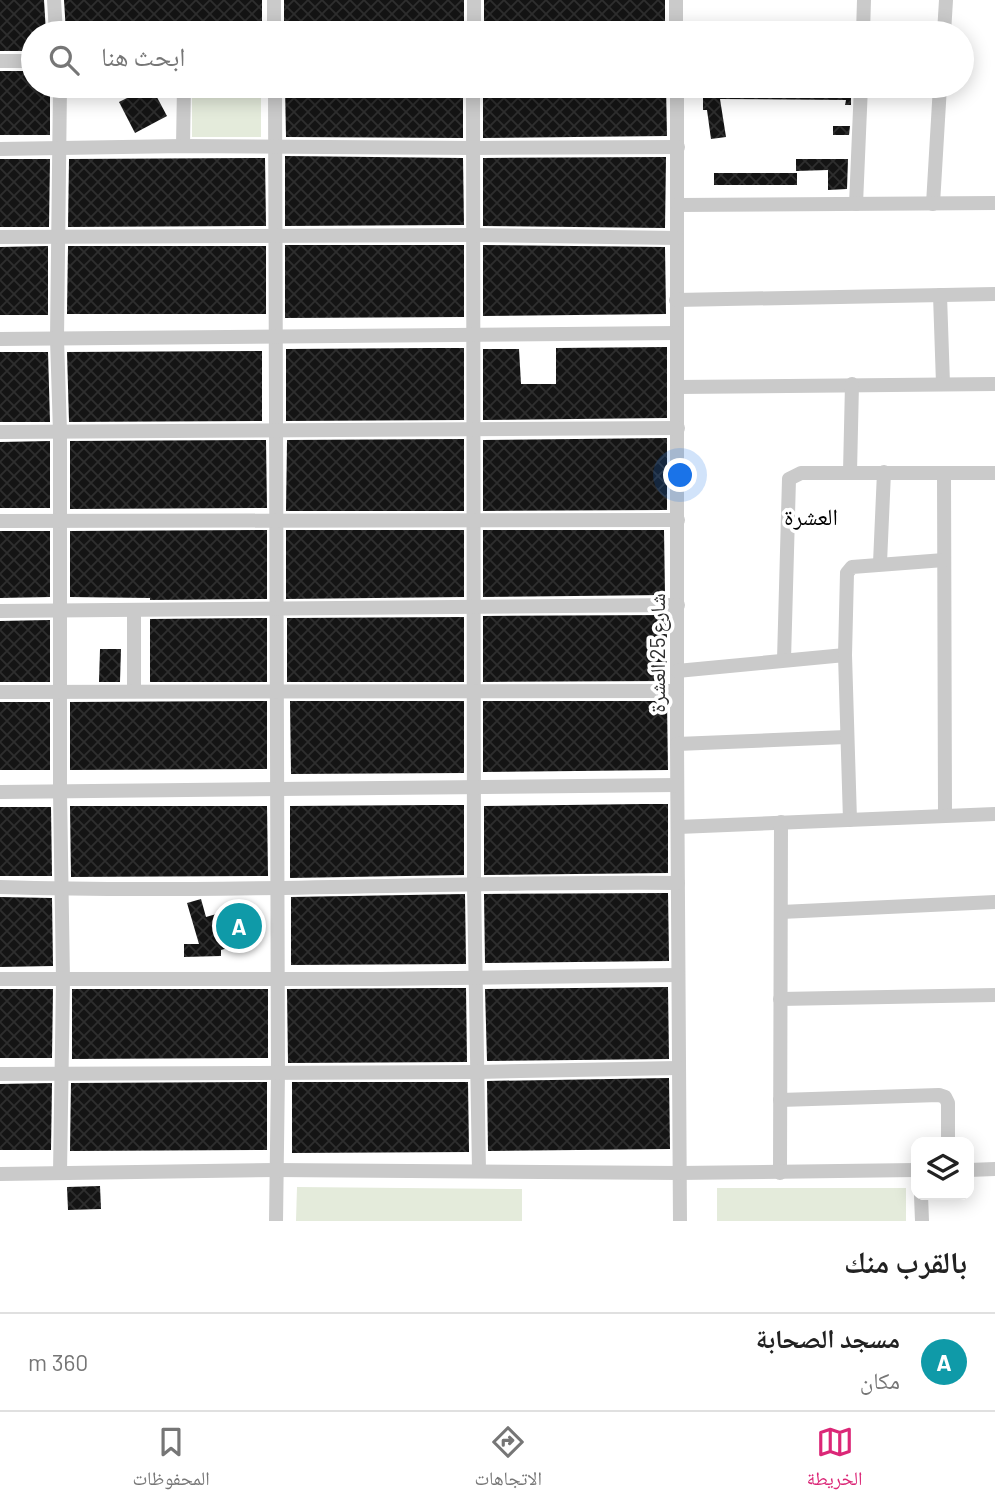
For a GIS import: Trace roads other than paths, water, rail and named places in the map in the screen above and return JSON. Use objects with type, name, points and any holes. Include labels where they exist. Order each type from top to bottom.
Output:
[{"type":"street","points":[[54,0],[55,21]]},
{"type":"street","points":[[274,0],[274,21]]},
{"type":"street","points":[[474,0],[474,21]]},
{"type":"street","points":[[676,0],[676,21]]},
{"type":"street","points":[[863,21],[864,0]]},
{"type":"street","points":[[945,21],[946,0]]},
{"type":"street","points":[[0,61],[21,61]]},
{"type":"street","points":[[60,98],[57,339],[61,522],[60,792],[63,979],[60,1173]]},
{"type":"street","points":[[183,146],[184,98]]},
{"type":"street","points":[[275,98],[278,978],[275,1221]]},
{"type":"street","points":[[473,98],[474,885],[479,1170]]},
{"type":"street","name":"شارع 25 العشرة","points":[[677,98],[680,1221]]},
{"type":"street","points":[[856,204],[860,98]]},
{"type":"street","points":[[933,204],[939,98]]},
{"type":"street","points":[[0,149],[183,146],[678,147]]},
{"type":"street","points":[[678,205],[995,203]]},
{"type":"street","points":[[0,237],[474,235],[677,238]]},
{"type":"street","points":[[676,300],[995,294]]},
{"type":"street","points":[[940,295],[943,384]]},
{"type":"street","points":[[0,339],[677,333]]},
{"type":"street","points":[[850,472],[852,384]]},
{"type":"street","points":[[678,387],[995,384]]},
{"type":"street","points":[[0,432],[678,428]]},
{"type":"street","points":[[880,563],[884,472]]},
{"type":"street","points":[[784,660],[789,479],[801,473],[995,473]]},
{"type":"street","points":[[944,473],[945,815]]},
{"type":"street","points":[[0,521],[678,520]]},
{"type":"street","points":[[850,820],[845,655],[849,570],[852,567],[880,563],[944,560]]},
{"type":"street","points":[[0,611],[678,605]]},
{"type":"street","points":[[134,610],[134,691]]},
{"type":"street","points":[[677,671],[845,655]]},
{"type":"street","points":[[0,692],[677,691]]},
{"type":"street","points":[[677,744],[846,737]]},
{"type":"street","points":[[0,792],[677,785]]},
{"type":"street","points":[[678,827],[995,814]]},
{"type":"street","points":[[780,1172],[781,822]]},
{"type":"street","points":[[0,887],[61,889],[678,883]]},
{"type":"street","points":[[781,912],[995,902]]},
{"type":"street","points":[[0,979],[475,979],[678,975]]},
{"type":"street","points":[[780,999],[995,995]]},
{"type":"street","points":[[0,1074],[476,1072],[678,1068]]},
{"type":"street","points":[[780,1100],[939,1095],[945,1097],[948,1103],[948,1137]]},
{"type":"street","points":[[974,1170],[995,1169]]},
{"type":"street","points":[[0,1174],[275,1170],[679,1173],[911,1170]]},
{"type":"street","points":[[921,1200],[922,1221]]},
{"type":"place","name":"مسجد الصحابة","points":[[239,926]]},
{"type":"district","name":"العشرة","points":[[811,516]]}]
